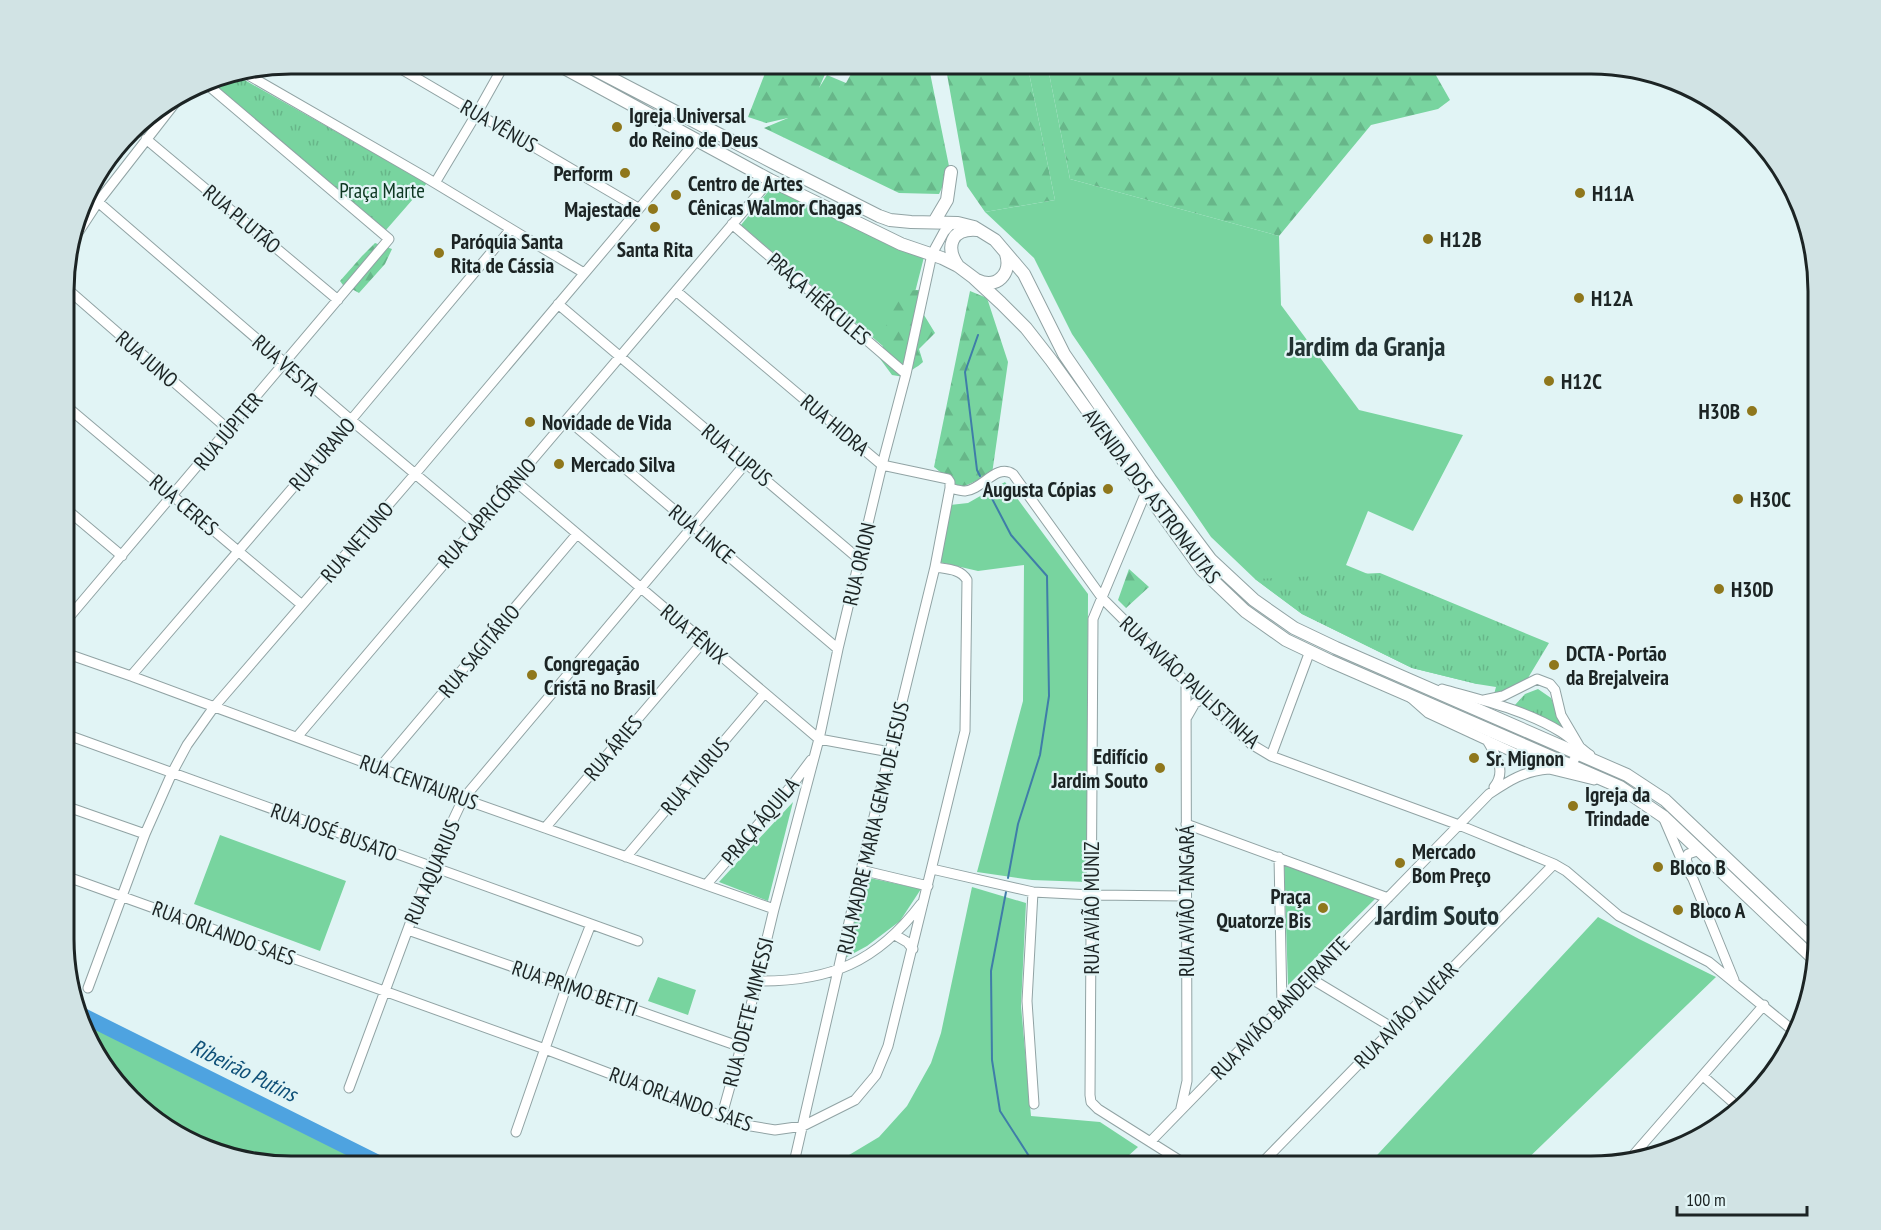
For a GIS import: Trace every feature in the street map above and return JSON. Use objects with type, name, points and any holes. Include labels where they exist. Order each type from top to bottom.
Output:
[{"type":"main road","name":"AVENIDA DOS ASTRONAUTAS","points":[[575,74],[770,180],[901,244],[932,254],[958,266],[974,278],[1026,328],[1202,570],[1245,611],[1287,640],[1407,695],[1467,726],[1568,769],[1620,787],[1664,818],[1807,953]]},
{"type":"main road","name":"AVENIDA DOS ASTRONAUTAS","points":[[603,74],[879,216],[900,221],[966,225],[995,240],[1024,274],[1070,363],[1150,479],[1211,560],[1254,600],[1294,628],[1409,680],[1478,704],[1627,775],[1665,800],[1808,936]]},
{"type":"main road","points":[[934,222],[947,200],[951,171]]},
{"type":"main road","points":[[958,266],[951,254],[956,235],[968,230],[981,231]]},
{"type":"main road","points":[[974,278],[990,284],[1000,280],[1008,268],[1009,262],[1006,254]]},
{"type":"street","name":"RUA VÊNUS","points":[[410,74],[638,208]]},
{"type":"street","points":[[435,183],[499,74]]},
{"type":"street","points":[[252,77],[435,183],[584,273]]},
{"type":"street","name":"RUA JÚPITER","points":[[74,609],[174,496],[389,239],[212,88]]},
{"type":"street","points":[[84,225],[168,111]]},
{"type":"street","name":"RUA PLUTÃO","points":[[146,139],[338,300]]},
{"type":"street","name":"RUA NETUNO","points":[[88,988],[145,834],[172,773],[187,745],[214,707],[698,140]]},
{"type":"street","name":"RUA CAPRICÓRNIO","points":[[297,737],[770,180]]},
{"type":"street","name":"RUA VESTA","points":[[99,202],[284,363],[476,525]]},
{"type":"street","name":"RUA ORION","points":[[774,909],[819,739],[838,649],[906,374],[932,254],[944,232],[952,223]]},
{"type":"street","name":"PRAÇA HÉRCULES","points":[[732,224],[906,374]]},
{"type":"street","name":"RUA URANO","points":[[131,676],[351,420],[510,230]]},
{"type":"street","name":"RUA HIDRA","points":[[676,291],[882,465],[948,479],[950,488]]},
{"type":"street","name":"RUA JUNO","points":[[74,295],[229,430]]},
{"type":"street","name":"RUA LUPUS","points":[[558,304],[860,560]]},
{"type":"street","name":"RUA CERES","points":[[74,413],[302,605]]},
{"type":"street","name":"RUA LINCE","points":[[567,418],[838,649]]},
{"type":"street","name":"RUA AQUARIUS","points":[[349,1088],[431,867],[463,799],[747,463]]},
{"type":"street","name":"RUA AVIÃO PAULISTINHA","points":[[950,488],[965,491],[985,482],[1001,471],[1007,470],[1012,474],[1103,598],[1251,744],[1271,756],[1459,825],[1554,864],[1566,871],[1619,916],[1709,962],[1789,1027]]},
{"type":"street","name":"RUA FÊNIX","points":[[515,480],[819,739],[890,752]]},
{"type":"street","name":"RUA MADRE MARIA GEMA DE JESUS","points":[[796,1156],[861,870],[935,567],[950,488]]},
{"type":"street","name":"RUA AVIÃO MUNIZ","points":[[1146,492],[1094,619],[1090,1083],[1091,1102],[1098,1109],[1174,1156]]},
{"type":"street","points":[[74,516],[122,556]]},
{"type":"street","name":"RUA SAGITÁRIO","points":[[380,767],[577,534]]},
{"type":"street","name":"RUA ORLANDO SAES","points":[[74,879],[760,1129],[788,1130],[803,1126],[855,1100],[876,1075],[888,1046],[965,730],[967,580],[958,571],[935,567]]},
{"type":"street","name":"RUA ÁRIES","points":[[545,828],[703,642]]},
{"type":"street","points":[[1271,756],[1310,651]]},
{"type":"street","name":"RUA CENTAURUS","points":[[74,656],[463,799],[774,909]]},
{"type":"street","points":[[1537,679],[1543,681],[1555,690],[1561,715],[1580,751],[1568,769],[1549,769],[1486,739],[1467,726],[1478,704],[1503,696],[1525,683],[1537,679]]},
{"type":"street","name":"RUA AVIÃO TANGARÁ","points":[[1181,1110],[1187,1080],[1186,682]]},
{"type":"street","name":"RUA TAURUS","points":[[626,857],[764,694]]},
{"type":"street","points":[[1185,722],[1191,709],[1203,699]]},
{"type":"street","name":"RUA JOSÉ BUSATO","points":[[74,737],[638,941]]},
{"type":"street","points":[[1486,739],[1497,758],[1501,773],[1489,794]]},
{"type":"street","name":"PRAÇA ÁQUILA","points":[[706,885],[814,757]]},
{"type":"street","name":"RUA AVIÃO BANDEIRANTE","points":[[1151,1141],[1489,794],[1510,780],[1531,771],[1549,769]]},
{"type":"street","points":[[793,784],[805,794]]},
{"type":"street","points":[[74,809],[145,834]]},
{"type":"street","points":[[1664,818],[1682,861],[1693,879]]},
{"type":"street","points":[[1186,824],[1388,898]]},
{"type":"street","points":[[1704,854],[1697,851],[1688,854],[1686,859],[1735,982]]},
{"type":"street","points":[[1279,857],[1282,1006]]},
{"type":"street","name":"RUA AVIÃO ALVEAR","points":[[1269,1156],[1554,864]]},
{"type":"street","points":[[932,869],[1033,892],[1186,896]]},
{"type":"street","points":[[861,870],[928,886]]},
{"type":"street","points":[[1033,892],[1027,1001],[1034,1104]]},
{"type":"street","points":[[757,981],[811,978],[864,959],[894,935],[924,899]]},
{"type":"street","name":"RUA ODETE MIMESSI","points":[[722,1115],[774,909]]},
{"type":"street","points":[[516,1132],[567,985],[591,924]]},
{"type":"street","name":"RUA PRIMO BETTI","points":[[408,930],[741,1047]]},
{"type":"street","points":[[894,935],[907,942],[913,949]]},
{"type":"street","points":[[1310,978],[1392,1028]]},
{"type":"street","points":[[1637,1151],[1764,1005]]},
{"type":"street","points":[[1702,1076],[1734,1103]]},
{"type":"street","points":[[1187,1080],[1203,1087]]},
{"type":"green space","points":[[765,74],[825,74],[819,88],[827,75],[846,83],[851,74],[930,74],[950,171],[939,194],[899,193],[764,128],[788,118],[766,123],[748,117]]},
{"type":"green space","points":[[947,74],[1029,74],[1055,200],[985,212],[967,186]]},
{"type":"green space","points":[[1029,74],[1049,74],[1070,179],[1279,236],[1281,305],[1359,410],[1463,435],[1413,531],[1368,511],[1346,565],[1535,643],[1477,684],[1412,668],[1302,614],[1255,579],[1211,537],[1072,334],[1034,258],[985,212],[1055,200]]},
{"type":"green space","points":[[1049,74],[1435,74],[1450,100],[1438,109],[1371,125],[1279,236],[1070,179]]},
{"type":"green space","name":"Praça Marte","points":[[243,79],[427,183],[386,230],[214,87]]},
{"type":"green space","points":[[771,188],[924,257],[898,359],[741,225]]},
{"type":"green space","points":[[375,243],[392,249],[385,264],[359,293],[350,288],[346,289],[340,281]]},
{"type":"green space","points":[[929,289],[924,315],[935,333],[919,349],[923,362],[904,377],[892,375],[878,356],[887,338],[885,327],[891,319],[891,304],[906,291]]},
{"type":"green space","points":[[970,291],[987,298],[1008,362],[992,474],[960,488],[934,467]]},
{"type":"green space","points":[[1005,482],[1088,594],[1087,882],[1032,880],[977,872],[1023,701],[1024,565],[978,571],[939,562],[950,505],[968,503]]},
{"type":"green space","points":[[1129,569],[1149,587],[1126,608],[1118,600]]},
{"type":"green space","points":[[1380,573],[1549,643],[1525,683],[1493,698],[1496,687],[1412,668],[1302,614],[1255,579]]},
{"type":"green space","points":[[1538,689],[1551,698],[1563,728],[1514,706],[1525,694]]},
{"type":"green space","points":[[793,802],[768,901],[719,882]]},
{"type":"green space","points":[[220,835],[346,881],[320,951],[194,904]]},
{"type":"green space","points":[[1284,863],[1376,898],[1288,985]]},
{"type":"green space","points":[[865,877],[921,889],[900,921],[867,946],[845,958]]},
{"type":"green space","points":[[972,887],[1026,903],[1021,1006],[1031,1116],[1100,1122],[1138,1147],[1128,1156],[847,1156],[879,1137],[907,1106],[931,1063],[941,1033]]},
{"type":"green space","points":[[1598,917],[1716,977],[1530,1156],[1376,1156]]},
{"type":"green space","points":[[658,977],[696,990],[688,1015],[648,1001]]},
{"type":"green space","points":[[88,1019],[365,1156],[262,1155],[220,1145],[194,1134],[158,1112],[127,1083],[110,1060]]},
{"type":"waterway","points":[[978,335],[965,372],[977,470],[980,476]]},
{"type":"waterway","points":[[987,489],[1011,535],[1047,576],[1049,696],[1040,755],[1018,824],[1008,878]]},
{"type":"waterway","points":[[1006,892],[991,971],[992,1060],[1000,1111],[1029,1156]]},
{"type":"waterway","name":"Ribeirão Putins","points":[[88,1018],[365,1156]]},
{"type":"place","name":"Igreja Universal do Reino de Deus","points":[[617,127]]},
{"type":"place","name":"Perform","points":[[625,173]]},
{"type":"place","name":"H11A","points":[[1580,193]]},
{"type":"place","name":"Centro de Artes Cênicas Walmor Chagas","points":[[676,195]]},
{"type":"place","name":"Majestade","points":[[653,209]]},
{"type":"place","name":"Santa Rita","points":[[655,227]]},
{"type":"place","name":"H12B","points":[[1428,239]]},
{"type":"place","name":"Paróquia Santa Rita de Cássia","points":[[439,253]]},
{"type":"place","name":"H12A","points":[[1579,298]]},
{"type":"place","name":"H12C","points":[[1549,381]]},
{"type":"place","name":"H30B","points":[[1752,411]]},
{"type":"place","name":"Novidade de Vida","points":[[530,422]]},
{"type":"place","name":"Mercado Silva","points":[[559,464]]},
{"type":"place","name":"Augusta Cópias","points":[[1108,489]]},
{"type":"place","name":"H30C","points":[[1738,499]]},
{"type":"place","name":"H30D","points":[[1719,589]]},
{"type":"place","name":"DCTA - Portão da Brejalveira","points":[[1554,665]]},
{"type":"place","name":"Congregação Cristã no Brasil","points":[[532,675]]},
{"type":"place","name":"Sr. Mignon","points":[[1474,758]]},
{"type":"place","name":"Edifício Jardim Souto","points":[[1160,768]]},
{"type":"place","name":"Igreja da Trindade","points":[[1573,806]]},
{"type":"place","name":"Mercado Bom Preço","points":[[1400,863]]},
{"type":"place","name":"Bloco B","points":[[1658,867]]},
{"type":"place","name":"Praça Quatorze Bis","points":[[1323,908]]},
{"type":"place","name":"Bloco A","points":[[1678,910]]},
{"type":"district","name":"Jardim da Granja","points":[[1366,346]]},
{"type":"district","name":"Jardim Souto","points":[[1437,915]]}]
